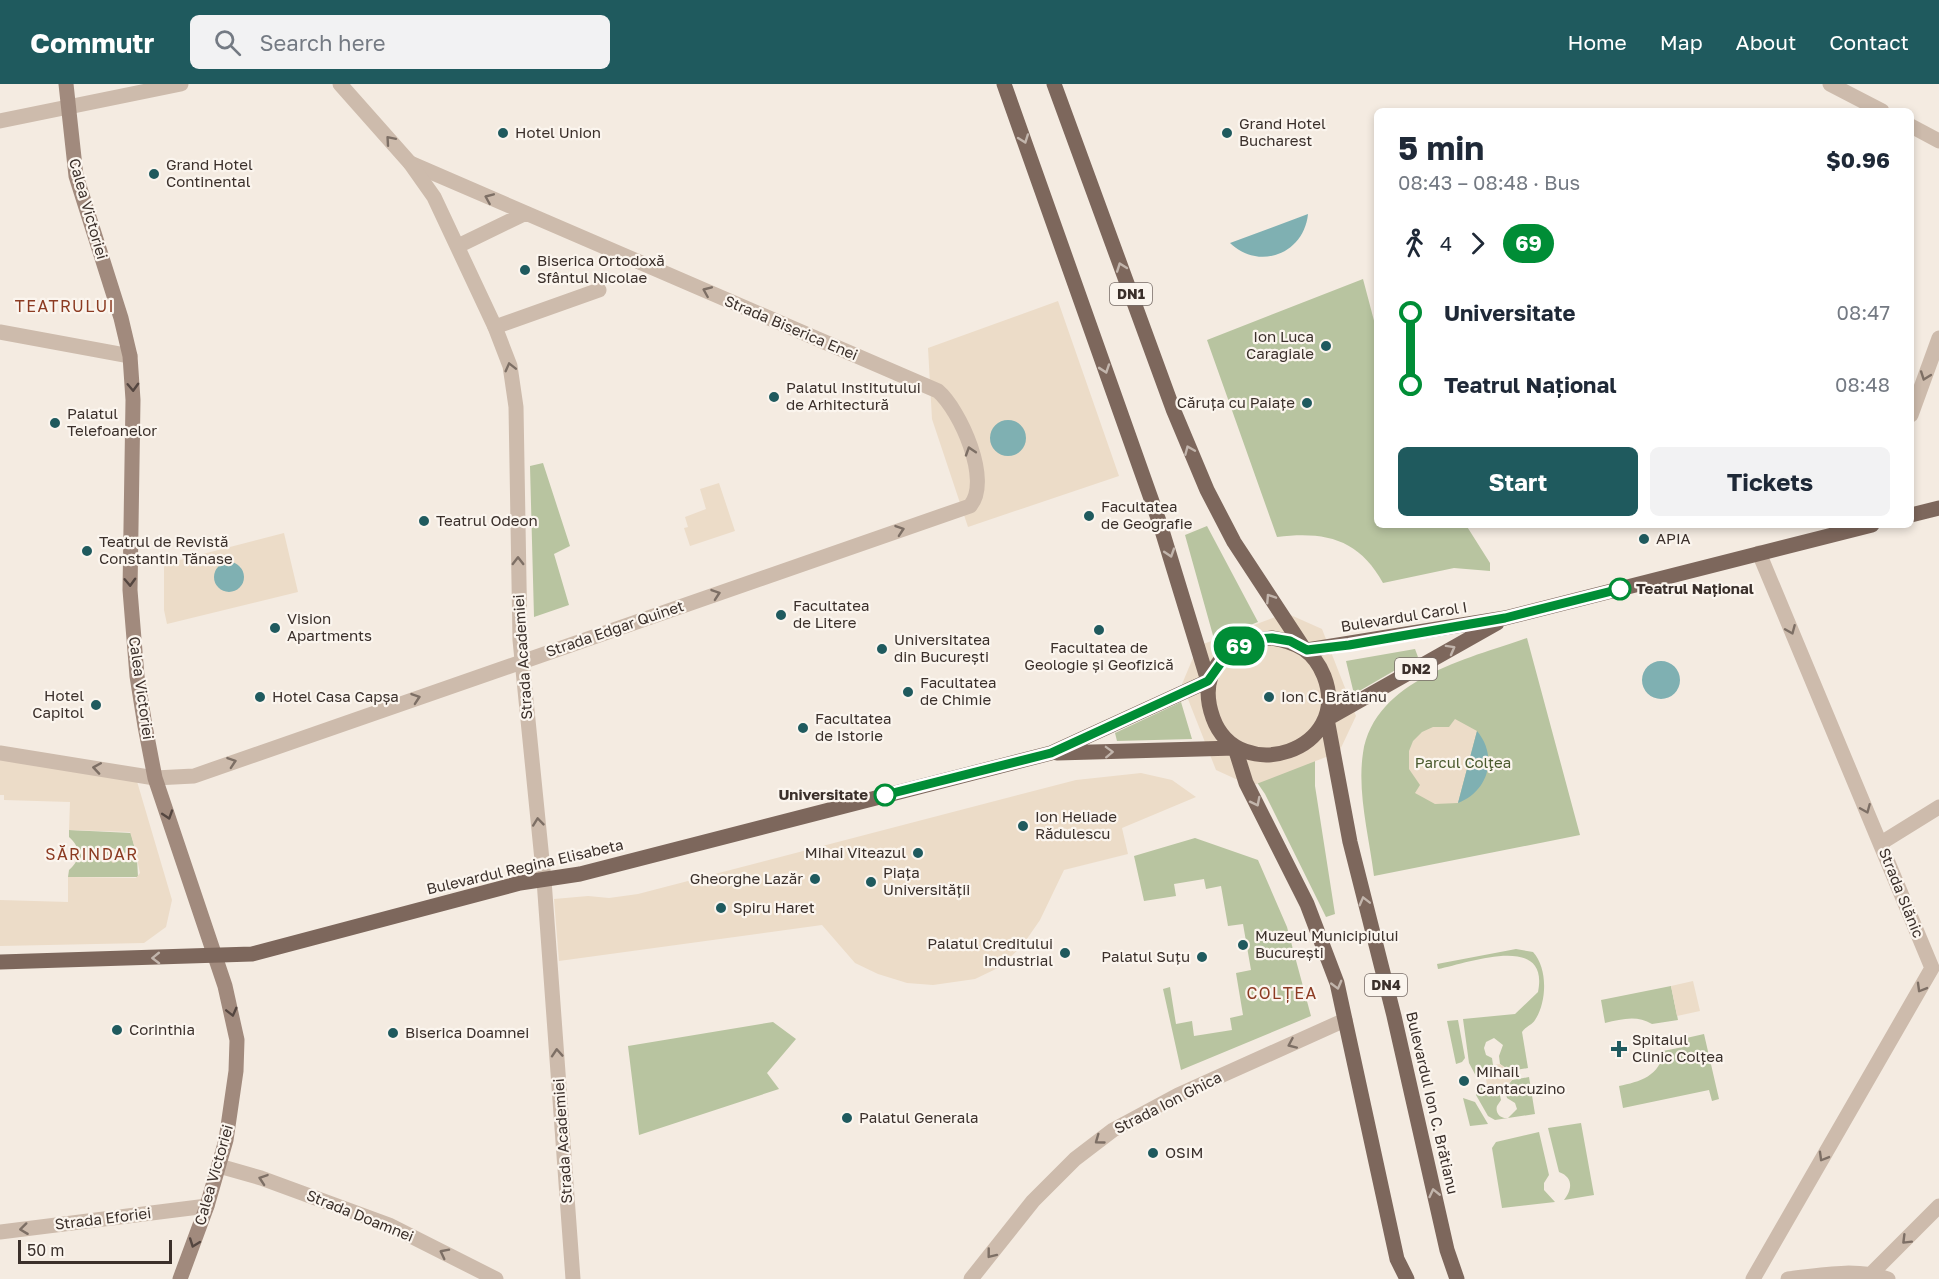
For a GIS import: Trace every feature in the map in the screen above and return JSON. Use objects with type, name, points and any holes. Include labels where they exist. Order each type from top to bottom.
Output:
[{"type":"main road","name":"Calea Victoriei","points":[[66,84],[76,176],[121,318],[130,356],[133,400],[129,542],[131,616],[137,676],[155,778],[231,1006],[238,1051],[229,1122],[219,1166],[180,1279]]},
{"type":"main road","points":[[1004,84],[1160,524],[1208,681],[1213,717],[1220,732],[1235,748],[1246,783],[1314,921],[1337,983],[1397,1259],[1397,1279]]},
{"type":"main road","name":"DN1","points":[[1054,84],[1173,409],[1207,490],[1234,542],[1305,649]]},
{"type":"main road","points":[[1914,514],[1939,508]]},
{"type":"main road","name":"Bulevardul Carol I","points":[[1305,649],[1505,618],[1858,528]]},
{"type":"main road","name":"Bulevardul Carol I","points":[[1327,719],[1505,618]]},
{"type":"main road","points":[[1208,681],[1228,653],[1255,639],[1272,638],[1290,641],[1305,649]]},
{"type":"main road","name":"DN4","points":[[1305,649],[1319,664],[1327,683],[1327,719]]},
{"type":"main road","name":"Bulevardul Regina Elisabeta","points":[[0,962],[214,957],[262,953],[520,884],[580,873],[1051,753],[1208,681]]},
{"type":"main road","points":[[1235,748],[1268,754],[1291,750],[1312,738],[1327,719]]},
{"type":"main road","name":"Bulevardul Ion C. Brătianu","points":[[1327,719],[1350,842],[1397,1025],[1447,1250]]},
{"type":"main road","name":"Bulevardul Regina Elisabeta","points":[[1051,753],[1235,748]]},
{"type":"main road","name":"DN4","points":[[1446,1279],[1447,1250]]},
{"type":"main road","name":"DN4","points":[[1447,1250],[1457,1279]]},
{"type":"main road","points":[[1397,1259],[1407,1279]]},
{"type":"street","points":[[0,121],[181,84]]},
{"type":"street","name":"Strada Academiei","points":[[340,84],[410,163],[440,207],[495,327],[510,366],[516,407],[522,662],[544,880],[573,1279]]},
{"type":"street","points":[[1830,84],[1876,108]]},
{"type":"street","points":[[1914,128],[1939,141]]},
{"type":"street","name":"Strada Biserica Enei","points":[[410,163],[938,391],[950,401],[958,416],[979,478],[979,492],[970,506]]},
{"type":"street","points":[[458,246],[526,213]]},
{"type":"street","points":[[495,327],[599,290]]},
{"type":"street","points":[[0,332],[130,356]]},
{"type":"street","points":[[1914,407],[1939,338]]},
{"type":"street","name":"Strada Edgar Quinet","points":[[0,753],[155,778],[194,776],[970,506]]},
{"type":"street","name":"Strada Slănic","points":[[1753,1279],[1936,965],[1881,843],[1759,553]]},
{"type":"street","points":[[1881,843],[1939,807]]},
{"type":"street","name":"Strada Ion Ghica","points":[[971,1279],[1040,1193],[1076,1159],[1113,1130],[1178,1095],[1345,1020]]},
{"type":"street","name":"Strada Doamnei","points":[[219,1166],[261,1178],[389,1225],[496,1279]]},
{"type":"street","name":"Strada Eforiei","points":[[0,1232],[207,1206]]},
{"type":"street","points":[[1875,1276],[1939,1206]]},
{"type":"street","points":[[1788,1279],[1875,1276],[1888,1279]]},
{"type":"green space","points":[[1363,279],[1374,321],[1374,528],[1468,528],[1490,563],[1490,571],[1454,568],[1383,583],[1363,556],[1339,541],[1310,535],[1277,537],[1207,340]]},
{"type":"green space","points":[[543,463],[570,546],[554,554],[569,605],[534,617],[530,466]]},
{"type":"green space","points":[[1207,526],[1258,622],[1214,639],[1185,535]]},
{"type":"green space","name":"Parcul Colţea","points":[[1527,638],[1580,835],[1374,876],[1361,783],[1363,753],[1371,728],[1385,707],[1405,690],[1427,676],[1478,654]]},
{"type":"green space","points":[[1415,649],[1418,657],[1354,694],[1346,661]]},
{"type":"green space","points":[[1181,702],[1192,739],[1117,741],[1115,733]]},
{"type":"green space","points":[[1315,756],[1315,786],[1335,914],[1326,917],[1265,794],[1252,775]]},
{"type":"green space","points":[[69,830],[131,833],[136,853],[122,853],[107,857],[110,861],[137,859],[138,877],[68,877],[69,870],[76,862],[78,854],[76,845],[69,837]]},
{"type":"green space","points":[[1195,838],[1258,860],[1287,927],[1311,1016],[1181,1070],[1163,989],[1170,987],[1176,1024],[1192,1021],[1194,1036],[1232,1030],[1230,1018],[1243,1015],[1236,973],[1251,970],[1243,924],[1228,926],[1221,886],[1206,889],[1204,879],[1174,884],[1176,896],[1144,901],[1134,856]]},
{"type":"green space","points":[[1516,949],[1533,952],[1541,967],[1544,985],[1539,1013],[1534,1022],[1522,1032],[1528,1068],[1510,1071],[1500,1064],[1499,1056],[1503,1045],[1494,1038],[1486,1042],[1484,1048],[1486,1055],[1492,1058],[1493,1065],[1485,1075],[1476,1076],[1469,1063],[1463,1019],[1515,1014],[1538,992],[1538,974],[1532,962],[1520,957],[1486,958],[1438,969],[1437,964]]},
{"type":"green space","points":[[1671,986],[1678,1020],[1652,1024],[1641,1019],[1629,1019],[1605,1023],[1601,1000]]},
{"type":"green space","points":[[1458,1020],[1465,1058],[1456,1064],[1447,1021]]},
{"type":"green space","points":[[773,1022],[796,1039],[767,1073],[779,1089],[639,1135],[628,1046]]},
{"type":"green space","points":[[1704,1034],[1719,1099],[1712,1101],[1709,1090],[1623,1108],[1619,1086],[1648,1076],[1658,1066],[1663,1051],[1683,1047],[1682,1039]]},
{"type":"green space","points":[[1529,1077],[1535,1114],[1495,1120],[1488,1116],[1476,1095],[1478,1085],[1487,1084],[1499,1091],[1501,1100],[1497,1111],[1500,1116],[1508,1118],[1517,1109],[1515,1103],[1507,1098],[1505,1089],[1512,1080]]},
{"type":"green space","points":[[1463,1098],[1475,1102],[1488,1124],[1470,1126]]},
{"type":"green space","points":[[1581,1123],[1594,1195],[1564,1200],[1570,1185],[1568,1178],[1559,1172],[1548,1128]]},
{"type":"green space","points":[[1539,1132],[1549,1175],[1544,1183],[1544,1190],[1555,1202],[1502,1208],[1492,1148],[1496,1142]]},
{"type":"shaded area","points":[[1058,301],[1119,476],[968,527],[932,419],[928,348]]},
{"type":"shaded area","points":[[719,483],[735,531],[690,546],[684,528],[688,527],[685,517],[706,509],[700,489]]},
{"type":"shaded area","points":[[284,533],[298,592],[167,624],[164,610],[164,564]],"holes":[[[240,566],[244,575],[222,590],[216,584]]]},
{"type":"shaded area","points":[[1286,613],[1322,629],[1356,716],[1339,752],[1251,786],[1216,770],[1182,684],[1198,646]]},
{"type":"shaded area","points":[[1455,719],[1477,731],[1458,803],[1435,804],[1415,793],[1420,785],[1409,769],[1409,751],[1413,741],[1422,732],[1433,727],[1449,727]]},
{"type":"shaded area","points":[[0,759],[136,778],[172,900],[166,927],[144,943],[0,946],[0,900],[68,902],[68,877],[136,878],[140,873],[137,859],[122,859],[113,863],[107,857],[109,850],[113,848],[122,853],[136,852],[130,832],[69,830],[70,802],[4,800],[4,795],[0,795]]},
{"type":"shaded area","name":"Piața Universității","points":[[1141,773],[1172,780],[1196,797],[1122,828],[1128,854],[1064,870],[1040,920],[1022,946],[1000,967],[975,979],[933,985],[907,983],[878,974],[855,963],[822,925],[559,961],[554,899],[588,896],[609,898],[638,894],[1076,780]]},
{"type":"shaded area","points":[[1693,981],[1700,1011],[1677,1016],[1671,986]]},
{"type":"shaded area","points":[[1500,1064],[1510,1071],[1512,1080],[1505,1089],[1499,1091],[1487,1084],[1485,1075],[1493,1065]]},
{"type":"water","points":[[1308,214],[1305,228],[1298,239],[1278,254],[1266,257],[1254,256],[1230,243]]},
{"type":"water","points":[[1008,420],[1021,425],[1026,438],[1021,451],[1008,456],[995,451],[990,438],[995,425]]},
{"type":"water","points":[[229,562],[240,566],[244,577],[240,588],[229,592],[218,588],[214,577],[218,566]]},
{"type":"water","points":[[1661,661],[1675,666],[1680,680],[1675,694],[1661,699],[1647,694],[1642,680],[1647,666]]},
{"type":"water","points":[[1477,731],[1487,751],[1487,772],[1477,790],[1458,803]]},
{"type":"bus line","name":"69","points":[[885,795],[1051,753],[1208,681],[1215,668],[1228,653],[1255,639],[1272,638],[1290,641],[1307,650],[1349,645],[1505,618],[1620,589]]},
{"type":"place","name":"Hotel Union","points":[[503,133]]},
{"type":"place","name":"Grand Hotel Bucharest","points":[[1227,133]]},
{"type":"place","name":"Grand Hotel Continental","points":[[154,174]]},
{"type":"place","name":"Biserica Ortodoxă Sfântul Nicolae","points":[[525,270]]},
{"type":"place","name":"Ion Luca Caragiale","points":[[1326,346]]},
{"type":"place","name":"Palatul Institutului de Arhitectură","points":[[774,397]]},
{"type":"place","name":"Căruța cu Paiațe","points":[[1307,403]]},
{"type":"place","name":"Palatul Telefoanelor","points":[[55,423]]},
{"type":"place","name":"Facultatea de Geografie","points":[[1089,516]]},
{"type":"place","name":"Teatrul Odeon","points":[[424,521]]},
{"type":"place","name":"APIA","points":[[1644,539]]},
{"type":"place","name":"Teatrul de Revistă Constantin Tănase","points":[[87,551]]},
{"type":"place","name":"Teatrul Național","points":[[1620,589]]},
{"type":"place","name":"Facultatea de Litere","points":[[781,615]]},
{"type":"place","name":"Vision Apartments","points":[[275,628]]},
{"type":"place","name":"Facultatea de Geologie și Geofizică","points":[[1099,630]]},
{"type":"place","name":"Universitatea din București","points":[[882,649]]},
{"type":"place","name":"Facultatea de Chimie","points":[[908,692]]},
{"type":"place","name":"Hotel Casa Capșa","points":[[260,697]]},
{"type":"place","name":"Ion C. Brătianu","points":[[1269,697]]},
{"type":"place","name":"Hotel Capitol","points":[[96,705]]},
{"type":"place","name":"Facultatea de Istorie","points":[[803,728]]},
{"type":"place","name":"Universitate","points":[[885,795]]},
{"type":"place","name":"Ion Heliade Rădulescu","points":[[1023,826]]},
{"type":"place","name":"Mihai Viteazul","points":[[918,853]]},
{"type":"place","name":"Gheorghe Lazăr","points":[[815,879]]},
{"type":"place","name":"Piața Universității","points":[[871,882]]},
{"type":"place","name":"Spiru Haret","points":[[721,908]]},
{"type":"place","name":"Muzeul Municipiului București","points":[[1243,945]]},
{"type":"place","name":"Palatul Creditului Industrial","points":[[1065,953]]},
{"type":"place","name":"Palatul Suțu","points":[[1202,957]]},
{"type":"place","name":"Corinthia","points":[[117,1030]]},
{"type":"place","name":"Biserica Doamnei","points":[[393,1033]]},
{"type":"place","name":"Spitalul Clinic Colțea","points":[[1619,1049]]},
{"type":"place","name":"Mihail Cantacuzino","points":[[1464,1081]]},
{"type":"place","name":"Palatul Generala","points":[[847,1118]]},
{"type":"place","name":"OSIM","points":[[1153,1153]]},
{"type":"district","name":"TEATRULUI","points":[[65,306]]},
{"type":"district","name":"SĂRINDAR","points":[[92,854]]},
{"type":"district","name":"COLȚEA","points":[[1282,993]]}]
